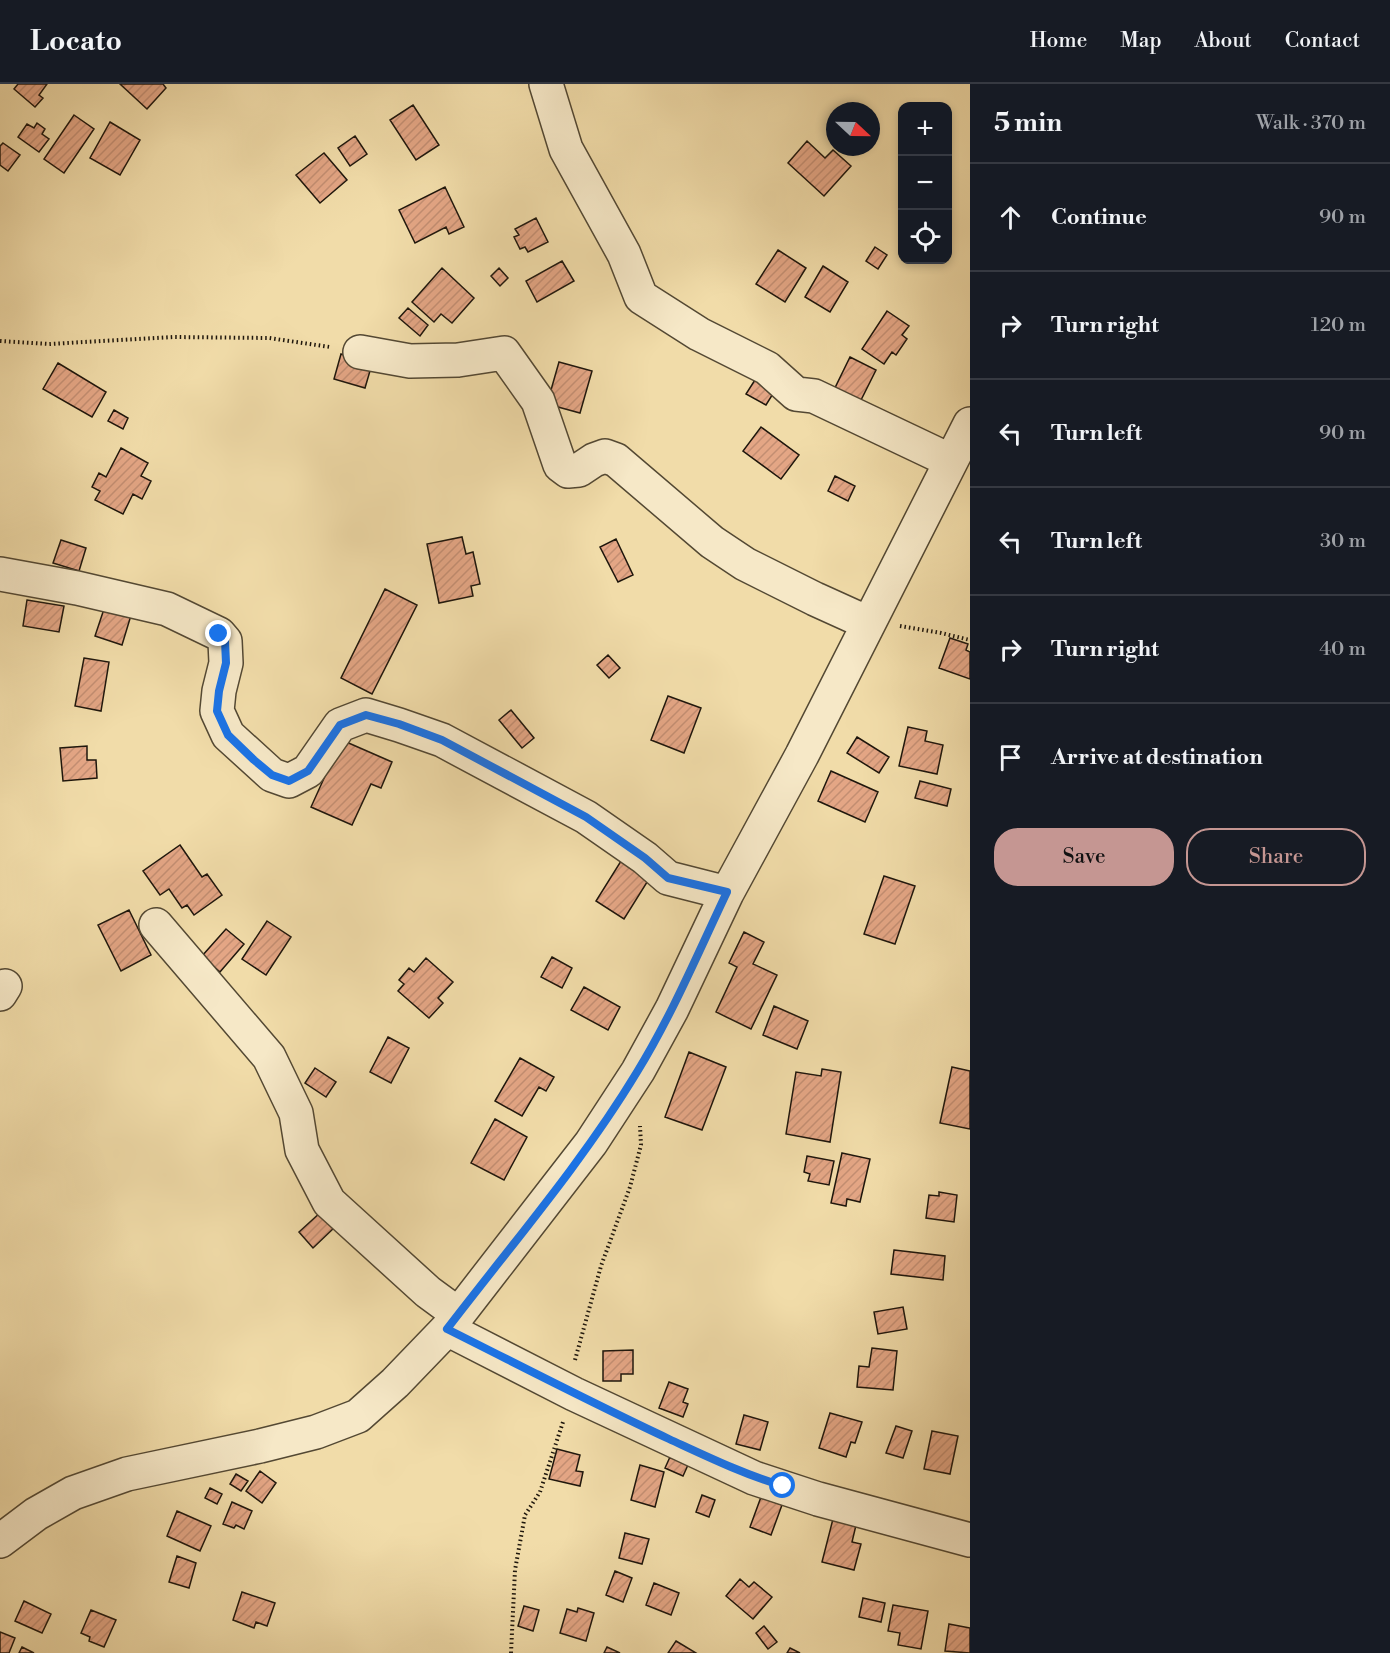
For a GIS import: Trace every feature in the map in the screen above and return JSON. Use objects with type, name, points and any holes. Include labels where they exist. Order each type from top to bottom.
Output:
[{"type":"street","points":[[546,84],[566,149],[624,254],[641,297],[699,334],[767,368],[796,394],[814,396],[951,461]]},
{"type":"street","points":[[360,352],[410,361],[458,360],[504,354],[538,400],[560,465],[568,471],[579,470],[605,456],[616,460],[712,542],[745,564],[868,623]]},
{"type":"street","points":[[0,1541],[36,1514],[73,1493],[128,1474],[316,1432],[358,1416],[395,1383],[453,1321],[591,1143],[638,1071],[672,1009],[727,892],[802,755],[970,424]]},
{"type":"street","points":[[0,574],[77,588],[167,609],[219,634],[225,641],[226,663],[217,711],[228,735],[272,775],[289,781],[308,771],[340,725],[366,715],[442,740],[586,817],[645,858],[668,878],[727,892]]},
{"type":"street","points":[[156,925],[269,1057],[296,1113],[302,1150],[329,1202],[428,1292],[453,1321],[574,1394],[754,1478],[818,1499],[970,1540]]},
{"type":"path","points":[[0,341],[49,344],[173,337],[269,338],[360,352]]},
{"type":"path","points":[[868,623],[920,629],[970,640]]},
{"type":"building","points":[[18,84],[47,84],[39,95],[43,98],[35,107],[14,89]]},
{"type":"building","points":[[120,84],[163,84],[166,88],[147,109]]},
{"type":"building","points":[[413,105],[439,145],[416,160],[390,120]]},
{"type":"building","points":[[74,115],[94,129],[64,173],[44,159]]},
{"type":"building","points":[[110,122],[140,140],[120,175],[90,158]]},
{"type":"building","points":[[37,123],[45,129],[42,134],[49,139],[39,152],[18,137],[27,124],[34,128]]},
{"type":"building","points":[[355,136],[367,154],[350,166],[338,148]]},
{"type":"building","points":[[807,141],[825,158],[840,156],[851,166],[824,196],[788,163]]},
{"type":"building","points":[[3,143],[20,155],[8,171],[0,165],[0,146]]},
{"type":"building","points":[[324,153],[347,180],[320,203],[296,175]]},
{"type":"building","points":[[445,187],[464,227],[449,234],[446,227],[415,243],[399,210]]},
{"type":"building","points":[[536,218],[548,242],[528,252],[525,247],[520,249],[514,237],[519,235],[515,229]]},
{"type":"building","points":[[875,247],[887,255],[878,269],[866,261]]},
{"type":"building","points":[[778,250],[806,268],[785,302],[756,284]]},
{"type":"building","points":[[562,261],[574,281],[537,302],[526,281]]},
{"type":"building","points":[[823,266],[848,282],[830,312],[805,297]]},
{"type":"building","points":[[442,268],[474,298],[452,323],[441,314],[434,322],[412,302]]},
{"type":"building","points":[[499,268],[508,278],[500,286],[491,276]]},
{"type":"building","points":[[408,308],[428,325],[420,336],[399,318]]},
{"type":"building","points":[[887,311],[909,326],[902,335],[907,339],[896,355],[892,352],[884,364],[862,349]]},
{"type":"building","points":[[341,354],[372,364],[365,388],[334,379]]},
{"type":"building","points":[[850,357],[876,370],[858,406],[832,394]]},
{"type":"building","points":[[559,362],[592,371],[580,413],[547,404]]},
{"type":"building","points":[[58,363],[106,392],[92,417],[43,389]]},
{"type":"building","points":[[760,372],[779,384],[766,405],[746,394]]},
{"type":"building","points":[[114,410],[128,418],[123,429],[108,421]]},
{"type":"building","points":[[761,427],[799,455],[781,479],[743,451]]},
{"type":"building","points":[[121,448],[148,463],[141,476],[151,481],[142,499],[133,494],[123,514],[95,500],[100,491],[92,487],[99,473],[106,477]]},
{"type":"building","points":[[835,476],[855,486],[848,501],[828,491]]},
{"type":"building","points":[[462,537],[466,554],[473,552],[480,584],[471,586],[473,596],[439,603],[427,544]]},
{"type":"building","points":[[616,539],[633,575],[618,582],[600,547]]},
{"type":"building","points":[[61,540],[86,548],[79,571],[53,563]]},
{"type":"building","points":[[385,589],[417,605],[372,694],[341,678]]},
{"type":"building","points":[[27,600],[64,606],[59,632],[23,626]]},
{"type":"building","points":[[106,603],[132,612],[122,645],[95,636]]},
{"type":"building","points":[[950,638],[968,644],[966,650],[970,652],[970,679],[939,668]]},
{"type":"building","points":[[608,655],[620,668],[609,678],[597,665]]},
{"type":"building","points":[[84,658],[109,662],[101,711],[75,706]]},
{"type":"building","points":[[668,696],[701,708],[684,753],[651,740]]},
{"type":"building","points":[[511,710],[534,738],[522,748],[499,720]]},
{"type":"building","points":[[908,727],[927,731],[925,741],[943,745],[937,774],[899,766]]},
{"type":"building","points":[[857,737],[889,757],[879,773],[847,753]]},
{"type":"building","points":[[344,741],[392,762],[381,788],[371,784],[352,825],[311,807]]},
{"type":"building","points":[[87,746],[87,760],[96,760],[97,778],[63,781],[60,748]]},
{"type":"building","points":[[831,771],[878,792],[865,822],[818,801]]},
{"type":"building","points":[[920,781],[951,789],[947,806],[915,798]]},
{"type":"building","points":[[180,845],[202,877],[207,874],[222,895],[194,915],[187,905],[182,908],[169,889],[160,895],[143,871]]},
{"type":"building","points":[[621,861],[649,879],[624,919],[596,901]]},
{"type":"building","points":[[884,876],[915,886],[895,944],[864,934]]},
{"type":"building","points":[[129,910],[151,955],[121,971],[98,925]]},
{"type":"building","points":[[267,921],[291,937],[266,975],[242,959]]},
{"type":"building","points":[[226,929],[244,944],[220,972],[202,956]]},
{"type":"building","points":[[744,932],[764,942],[753,964],[777,975],[751,1029],[716,1012],[737,967],[729,963]]},
{"type":"building","points":[[552,957],[572,968],[562,988],[541,977]]},
{"type":"building","points":[[426,958],[453,982],[438,998],[443,1003],[429,1018],[398,991],[404,984],[399,980],[409,968],[414,972]]},
{"type":"building","points":[[584,987],[620,1007],[608,1030],[571,1010]]},
{"type":"building","points":[[774,1006],[808,1021],[797,1049],[763,1035]]},
{"type":"building","points":[[388,1037],[409,1048],[391,1083],[370,1072]]},
{"type":"building","points":[[689,1052],[726,1067],[702,1130],[665,1117]]},
{"type":"building","points":[[520,1058],[554,1077],[546,1091],[539,1087],[522,1116],[495,1101]]},
{"type":"building","points":[[952,1067],[970,1071],[970,1129],[940,1123]]},
{"type":"building","points":[[315,1068],[336,1082],[326,1097],[305,1083]]},
{"type":"building","points":[[822,1069],[841,1072],[830,1142],[786,1134],[796,1072],[821,1076]]},
{"type":"building","points":[[495,1119],[527,1137],[504,1180],[471,1163]]},
{"type":"building","points":[[842,1153],[870,1159],[860,1202],[847,1199],[846,1206],[831,1203]]},
{"type":"building","points":[[807,1156],[834,1161],[829,1185],[808,1181],[810,1174],[804,1172]]},
{"type":"building","points":[[939,1192],[957,1195],[954,1222],[926,1218],[929,1195],[939,1196]]},
{"type":"building","points":[[322,1211],[336,1226],[313,1248],[299,1232]]},
{"type":"building","points":[[894,1250],[945,1256],[943,1280],[891,1274]]},
{"type":"building","points":[[903,1307],[907,1329],[878,1334],[874,1312]]},
{"type":"building","points":[[872,1348],[897,1351],[893,1390],[857,1387],[859,1366],[869,1367]]},
{"type":"building","points":[[633,1350],[633,1374],[621,1374],[621,1381],[603,1381],[603,1351]]},
{"type":"building","points":[[669,1382],[688,1389],[683,1402],[688,1404],[683,1417],[659,1408]]},
{"type":"building","points":[[830,1413],[862,1422],[855,1443],[851,1442],[846,1457],[819,1448]]},
{"type":"building","points":[[744,1415],[768,1422],[760,1450],[736,1444]]},
{"type":"building","points":[[896,1426],[912,1431],[903,1458],[886,1453]]},
{"type":"building","points":[[932,1431],[958,1436],[950,1474],[924,1469]]},
{"type":"building","points":[[557,1449],[580,1455],[576,1471],[583,1472],[580,1486],[549,1479]]},
{"type":"building","points":[[670,1457],[688,1465],[683,1476],[665,1468]]},
{"type":"building","points":[[640,1465],[664,1472],[655,1507],[631,1500]]},
{"type":"building","points":[[260,1471],[276,1483],[262,1503],[246,1491]]},
{"type":"building","points":[[236,1474],[248,1481],[241,1491],[230,1484]]},
{"type":"building","points":[[210,1488],[222,1494],[217,1504],[205,1498]]},
{"type":"building","points":[[702,1495],[715,1500],[709,1517],[696,1512]]},
{"type":"building","points":[[761,1497],[782,1505],[771,1535],[750,1527]]},
{"type":"building","points":[[232,1502],[252,1511],[244,1529],[236,1525],[234,1528],[223,1524]]},
{"type":"building","points":[[177,1511],[211,1526],[200,1551],[167,1536]]},
{"type":"building","points":[[834,1515],[857,1521],[852,1542],[861,1544],[854,1570],[822,1562]]},
{"type":"building","points":[[625,1533],[649,1539],[642,1564],[619,1558]]},
{"type":"building","points":[[177,1556],[196,1563],[189,1588],[169,1582]]},
{"type":"building","points":[[615,1571],[632,1578],[623,1602],[606,1595]]},
{"type":"building","points":[[740,1579],[749,1587],[754,1582],[772,1597],[753,1619],[726,1596]]},
{"type":"building","points":[[654,1583],[679,1593],[671,1615],[646,1605]]},
{"type":"building","points":[[242,1592],[275,1603],[267,1626],[256,1622],[254,1628],[233,1620]]},
{"type":"building","points":[[863,1598],[885,1603],[881,1622],[859,1617]]},
{"type":"building","points":[[24,1601],[51,1614],[42,1633],[15,1621]]},
{"type":"building","points":[[893,1605],[928,1611],[921,1649],[898,1645],[900,1633],[888,1631]]},
{"type":"building","points":[[524,1606],[539,1610],[533,1631],[518,1626]]},
{"type":"building","points":[[578,1608],[594,1613],[586,1641],[560,1633],[567,1609],[577,1612]]},
{"type":"building","points":[[91,1610],[116,1620],[104,1647],[89,1641],[90,1637],[81,1633]]},
{"type":"building","points":[[949,1624],[970,1628],[970,1653],[945,1651]]},
{"type":"building","points":[[764,1626],[777,1642],[768,1649],[756,1633]]},
{"type":"building","points":[[0,1632],[15,1638],[9,1653],[0,1653]]},
{"type":"building","points":[[676,1641],[696,1653],[668,1653]]},
{"type":"building","points":[[22,1647],[34,1653],[19,1653]]},
{"type":"building","points":[[607,1647],[620,1653],[604,1653]]},
{"type":"building","points":[[790,1648],[800,1653],[787,1653]]},
{"type":"route","points":[[219,634],[225,641],[226,663],[217,711],[228,735],[272,775],[289,781],[308,771],[340,725],[366,715],[442,740],[586,817],[645,858],[668,878],[727,892],[672,1009],[638,1071],[591,1143],[447,1329],[640,1425],[754,1478],[783,1486]]}]
